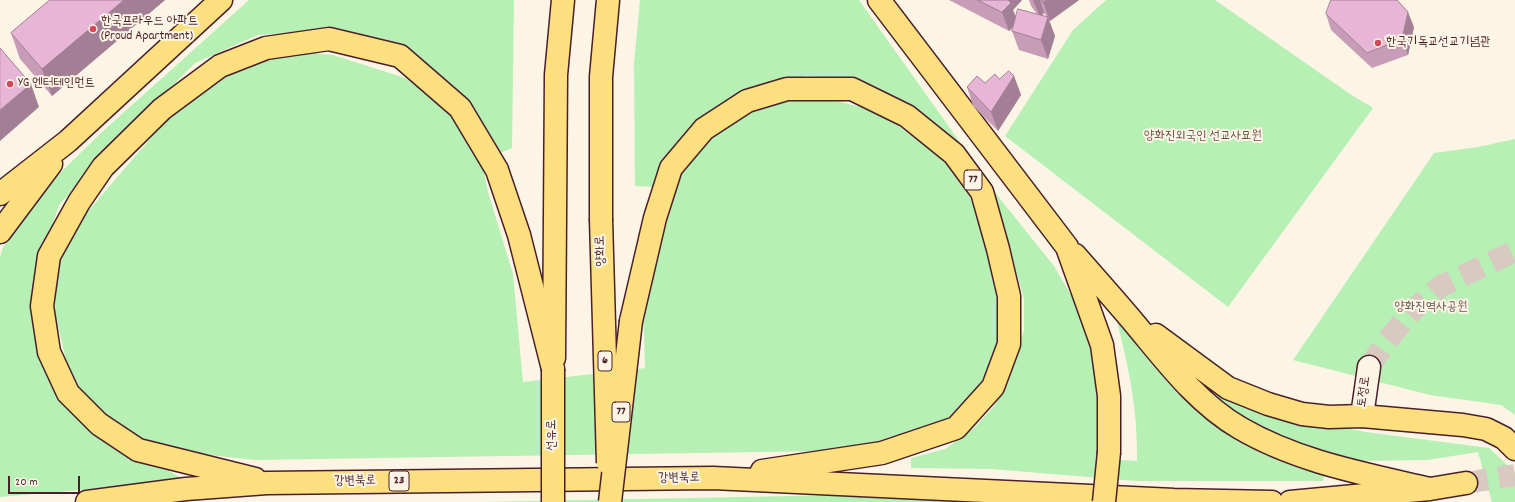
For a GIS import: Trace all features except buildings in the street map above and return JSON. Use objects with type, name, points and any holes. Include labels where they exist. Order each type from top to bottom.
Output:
[{"type":"main road","points":[[0,194],[68,141],[221,0]]},
{"type":"main road","points":[[553,369],[556,220],[556,75],[563,0]]},
{"type":"main road","name":"양화로","points":[[608,0],[601,77],[601,219],[610,502]]},
{"type":"main road","points":[[879,0],[1067,247],[1124,311],[1176,373],[1203,400],[1240,428],[1279,447],[1315,461],[1430,489]]},
{"type":"main road","points":[[267,482],[138,450],[99,424],[68,393],[49,352],[42,306],[49,256],[79,202],[103,168],[162,109],[220,66],[266,48],[329,39],[400,56],[460,108],[497,170],[519,234],[553,369]]},
{"type":"main road","name":"77","points":[[610,502],[631,321],[654,218],[671,168],[704,129],[747,101],[787,89],[852,89],[907,116],[954,154],[982,192],[1009,296],[1009,344],[993,387],[956,428],[882,453],[712,478]]},
{"type":"main road","points":[[0,232],[68,141]]},
{"type":"main road","points":[[1067,247],[1102,345],[1109,396],[1109,452],[1104,502]]},
{"type":"main road","points":[[1124,311],[1228,388],[1268,404],[1302,414],[1329,417],[1362,416],[1463,425],[1486,429],[1504,438],[1515,449]]},
{"type":"main road","name":"선유로","points":[[553,369],[553,502]]},
{"type":"main road","name":"강변북로","points":[[87,502],[186,489],[267,482],[712,478],[1166,500],[1272,502]]},
{"type":"main road","points":[[1290,502],[1430,489],[1466,483]]},
{"type":"street","name":"토정로","points":[[1362,416],[1369,367]]},
{"type":"green space","points":[[249,0],[514,0],[512,148],[500,153],[465,104],[332,30],[258,35],[195,63],[122,136],[59,205],[41,258],[33,329],[45,371],[73,414],[116,449],[166,469],[186,481],[0,497],[0,257],[3,247],[63,170],[102,132]]},
{"type":"green space","points":[[640,0],[859,0],[1001,200],[1054,266],[1090,328],[1105,459],[1137,461],[1134,404],[1115,314],[1195,407],[1325,473],[1323,481],[1137,481],[991,469],[911,468],[911,458],[945,449],[974,428],[994,406],[1008,383],[1024,330],[1024,299],[1008,242],[987,188],[840,79],[807,76],[742,98],[676,148],[653,187],[635,186],[634,64]]},
{"type":"green space","name":"양화진외국인 선교사묘원","points":[[1106,0],[1215,0],[1350,94],[1373,108],[1228,307],[1005,136],[1073,30]]},
{"type":"green space","points":[[293,51],[333,55],[405,78],[445,106],[481,158],[488,192],[513,274],[523,382],[645,368],[643,302],[663,220],[681,169],[709,137],[744,111],[808,94],[877,111],[944,159],[965,186],[989,242],[1003,294],[1005,342],[984,386],[947,421],[905,440],[826,451],[255,460],[192,453],[128,436],[89,404],[68,368],[55,314],[56,268],[71,231],[181,103],[221,77]]},
{"type":"green space","name":"양화진역사공원","points":[[1515,139],[1515,415],[1501,405],[1430,395],[1293,360],[1434,153],[1478,147]]},
{"type":"green space","points":[[1225,390],[1285,416],[1366,432],[1489,448],[1515,472],[1515,502],[1492,502],[1478,452],[1427,460],[1359,461],[1311,451],[1230,412],[1213,398]]},
{"type":"green space","points":[[843,495],[959,502],[482,502]]},
{"type":"tunnel","points":[[1369,367],[1387,341],[1409,314],[1441,286],[1515,251]]},
{"type":"tunnel","points":[[1466,483],[1515,475]]},
{"type":"place","name":"한국프라우드 아파트 (Proud Apartment)","points":[[93,29]]},
{"type":"place","name":"한국기독교선교기념관","points":[[1378,43]]},
{"type":"place","name":"YG 엔터테인먼트","points":[[10,84]]}]
